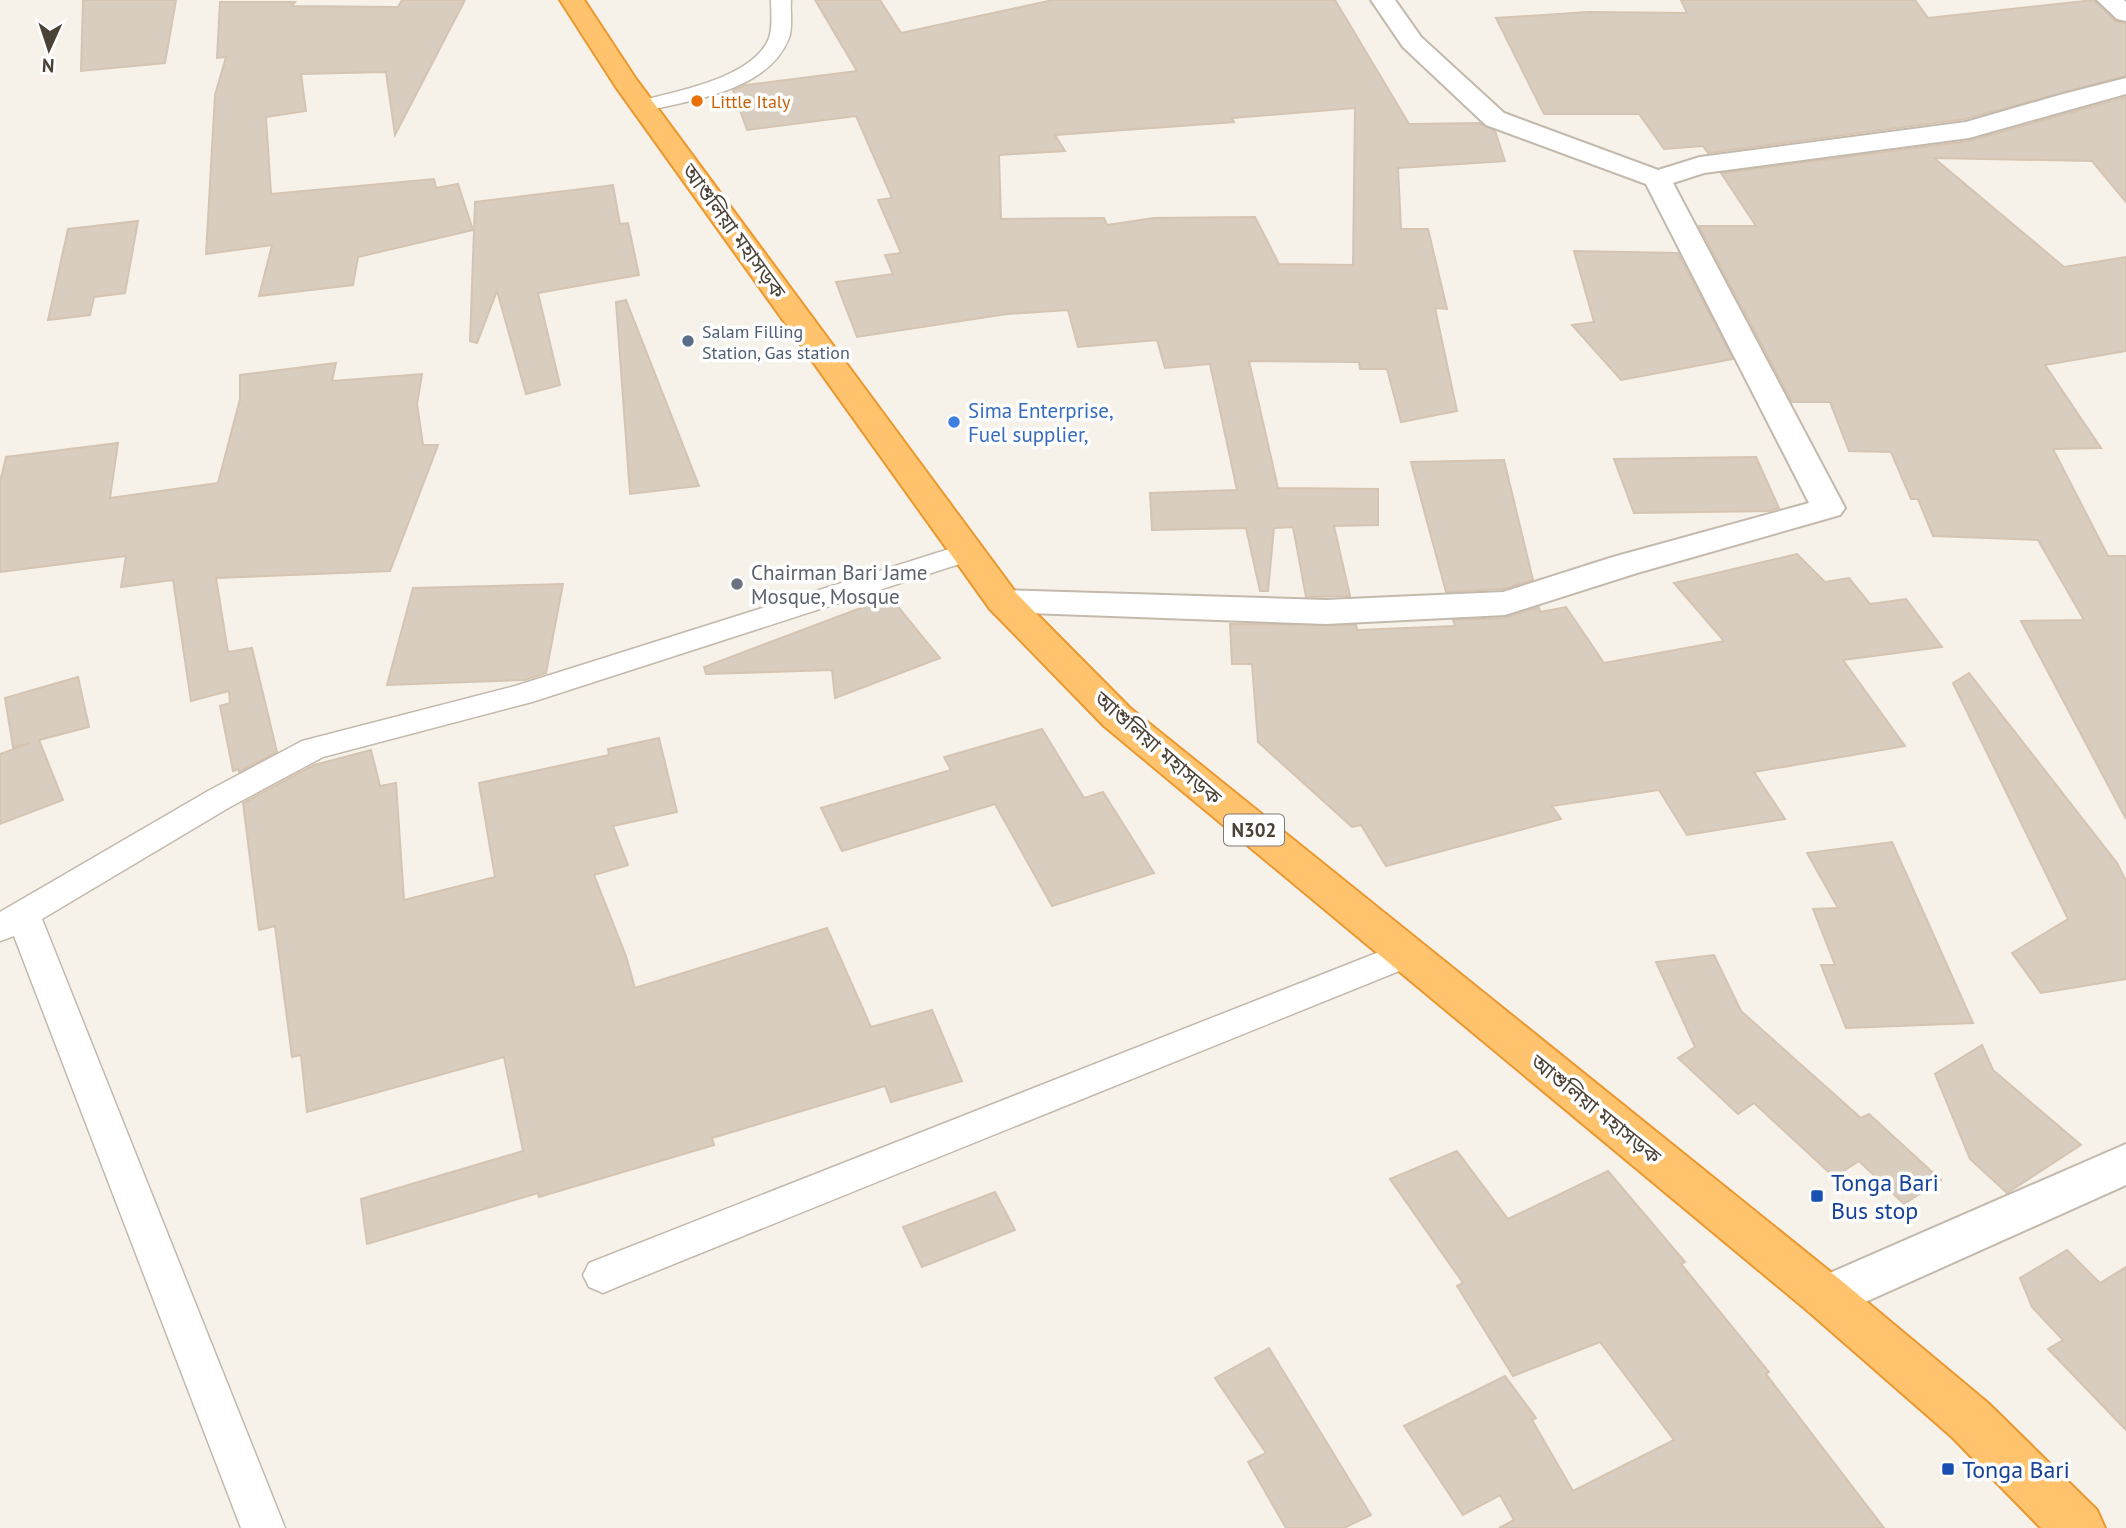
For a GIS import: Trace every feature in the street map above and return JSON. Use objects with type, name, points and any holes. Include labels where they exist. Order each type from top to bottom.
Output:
[{"type":"highway","name":"আশুলিয়া মহাসড়ক","points":[[572,0],[642,106],[1003,601],[1117,717],[1826,1297],[1970,1420],[2078,1528]]},
{"type":"street","points":[[1384,0],[1412,42],[1494,120],[1657,179],[1700,165],[1969,130],[2126,86]]},
{"type":"street","points":[[2109,0],[2126,14]]},
{"type":"street","points":[[1003,601],[1326,612],[1505,603],[1625,565],[1828,508],[1657,179]]},
{"type":"street","points":[[1826,1297],[2126,1164]]},
{"type":"lane","points":[[642,106],[725,84],[762,63],[779,39],[781,0]]},
{"type":"lane","points":[[263,1528],[12,921],[219,799],[313,749],[521,695],[968,552]]},
{"type":"lane","points":[[603,1275],[1407,954]]},
{"type":"building","points":[[83,0],[176,0],[165,63],[81,71]]},
{"type":"building","points":[[402,0],[465,0],[395,135],[386,72],[301,74],[306,111],[266,117],[271,194],[434,179],[436,188],[458,184],[473,230],[358,257],[353,285],[259,296],[272,245],[206,254],[215,95],[226,57],[217,58],[220,2],[295,2],[292,6],[398,7]]},
{"type":"building","points":[[815,0],[880,0],[901,33],[1053,0],[1335,0],[1409,124],[1480,123],[1495,131],[1505,161],[1398,168],[1401,229],[1428,229],[1447,309],[1435,308],[1457,411],[1401,422],[1387,369],[1360,369],[1359,362],[1249,361],[1278,488],[1378,489],[1378,525],[1334,526],[1350,596],[1306,597],[1293,527],[1274,528],[1268,591],[1260,591],[1246,528],[1152,530],[1150,493],[1237,490],[1210,364],[1165,368],[1157,340],[1078,347],[1068,310],[1007,314],[857,337],[836,282],[893,274],[885,255],[901,253],[878,200],[892,198],[856,116],[747,130],[733,90],[746,85],[857,71]],"holes":[[[1355,108],[1353,265],[1279,264],[1255,217],[1154,218],[1107,225],[1104,218],[1001,219],[999,155],[1065,151],[1055,135],[1234,122],[1232,118]]]},
{"type":"building","points":[[1681,0],[1915,0],[1928,18],[2094,0],[2115,21],[2126,23],[2126,76],[1965,119],[1708,153],[1703,146],[1664,149],[1639,114],[1544,114],[1496,18],[1588,12],[1687,13]]},
{"type":"building","points":[[2126,97],[2126,202],[2092,161],[1934,158],[2064,267],[2126,257],[2126,351],[2045,365],[2101,448],[2053,449],[2108,556],[2126,556],[2126,819],[2021,621],[2084,620],[2038,540],[1933,536],[1918,499],[1911,499],[1891,452],[1849,451],[1830,402],[1792,402],[1699,226],[1756,226],[1721,173],[1969,141]]},
{"type":"building","points":[[613,185],[620,224],[628,223],[639,275],[538,293],[560,385],[526,394],[497,291],[477,343],[470,341],[475,202]]},
{"type":"building","points":[[138,221],[125,293],[94,297],[90,315],[48,320],[68,229]]},
{"type":"building","points":[[1574,251],[1678,253],[1733,359],[1621,380],[1572,325],[1594,322]]},
{"type":"building","points":[[626,300],[699,486],[630,494],[616,302]]},
{"type":"building","points":[[336,363],[332,381],[422,374],[417,404],[423,445],[438,445],[390,571],[216,578],[228,652],[252,648],[277,752],[239,772],[239,769],[233,771],[220,706],[230,703],[229,691],[191,701],[173,580],[121,587],[126,556],[0,572],[0,482],[6,457],[118,443],[110,498],[218,483],[240,399],[240,375]]},
{"type":"building","points":[[1756,457],[1779,508],[1769,511],[1634,513],[1614,459]]},
{"type":"building","points":[[1504,460],[1533,580],[1503,589],[1446,592],[1411,462]]},
{"type":"building","points":[[1797,554],[1825,582],[1849,578],[1870,604],[1906,599],[1942,647],[1843,660],[1905,746],[1754,772],[1785,819],[1687,835],[1659,790],[1552,806],[1561,819],[1386,866],[1361,825],[1352,827],[1258,742],[1252,664],[1232,664],[1230,624],[1356,625],[1357,630],[1455,626],[1453,620],[1505,618],[1539,607],[1540,612],[1566,607],[1604,663],[1724,641],[1674,583]]},
{"type":"building","points":[[563,584],[546,673],[525,680],[387,685],[413,588]]},
{"type":"building","points":[[890,597],[940,658],[835,698],[832,670],[706,674],[704,667]]},
{"type":"building","points":[[1969,673],[2117,863],[2126,881],[2126,979],[2041,993],[2012,953],[2068,919],[1953,683]]},
{"type":"building","points":[[78,677],[89,727],[39,740],[63,800],[0,824],[0,754],[30,743],[13,747],[5,698]]},
{"type":"building","points":[[1042,729],[1084,798],[1103,792],[1154,873],[1052,906],[995,804],[842,851],[821,808],[951,770],[944,757]]},
{"type":"building","points":[[659,738],[677,812],[613,826],[628,865],[594,875],[626,956],[635,988],[827,928],[871,1027],[932,1010],[962,1081],[891,1102],[885,1086],[712,1138],[714,1145],[539,1197],[538,1193],[367,1244],[361,1199],[523,1151],[504,1057],[307,1112],[301,1055],[292,1057],[275,926],[259,930],[243,803],[314,765],[371,750],[380,786],[396,783],[404,900],[495,877],[479,783],[609,755],[608,749]]},
{"type":"building","points":[[1892,842],[1973,1023],[1846,1028],[1821,965],[1835,965],[1813,909],[1838,908],[1807,853]]},
{"type":"building","points":[[1714,955],[1741,1011],[1861,1118],[1869,1114],[1941,1180],[1904,1204],[1859,1161],[1834,1177],[1754,1103],[1738,1114],[1678,1058],[1695,1047],[1656,962]]},
{"type":"building","points":[[1982,1045],[1993,1070],[2081,1145],[2007,1193],[1970,1159],[1935,1074]]},
{"type":"building","points":[[1457,1151],[1508,1219],[1608,1171],[1685,1262],[1681,1264],[1769,1372],[1766,1374],[1884,1528],[1499,1528],[1514,1520],[1500,1495],[1463,1515],[1404,1426],[1505,1376],[1536,1418],[1532,1420],[1573,1491],[1674,1440],[1600,1342],[1513,1376],[1457,1286],[1463,1283],[1390,1179]]},
{"type":"building","points":[[995,1192],[1015,1230],[922,1267],[903,1227]]},
{"type":"building","points":[[2067,1250],[2100,1283],[2126,1267],[2126,1430],[2048,1349],[2063,1340],[2032,1307],[2020,1278]]},
{"type":"building","points":[[1269,1348],[1371,1515],[1344,1528],[1286,1528],[1248,1462],[1266,1453],[1215,1378]]},
{"type":"place","name":"Little Italy","points":[[697,101]]},
{"type":"place","name":"Salam Filling Station, Gas station","points":[[688,341]]},
{"type":"place","name":"Sima Enterprise, Fuel supplier,","points":[[954,422]]},
{"type":"place","name":"Chairman Bari Jame Mosque, Mosque","points":[[737,584]]},
{"type":"place","name":"Tonga Bari Bus stop","points":[[1817,1196]]},
{"type":"place","name":"Tonga Bari","points":[[1948,1469]]}]
